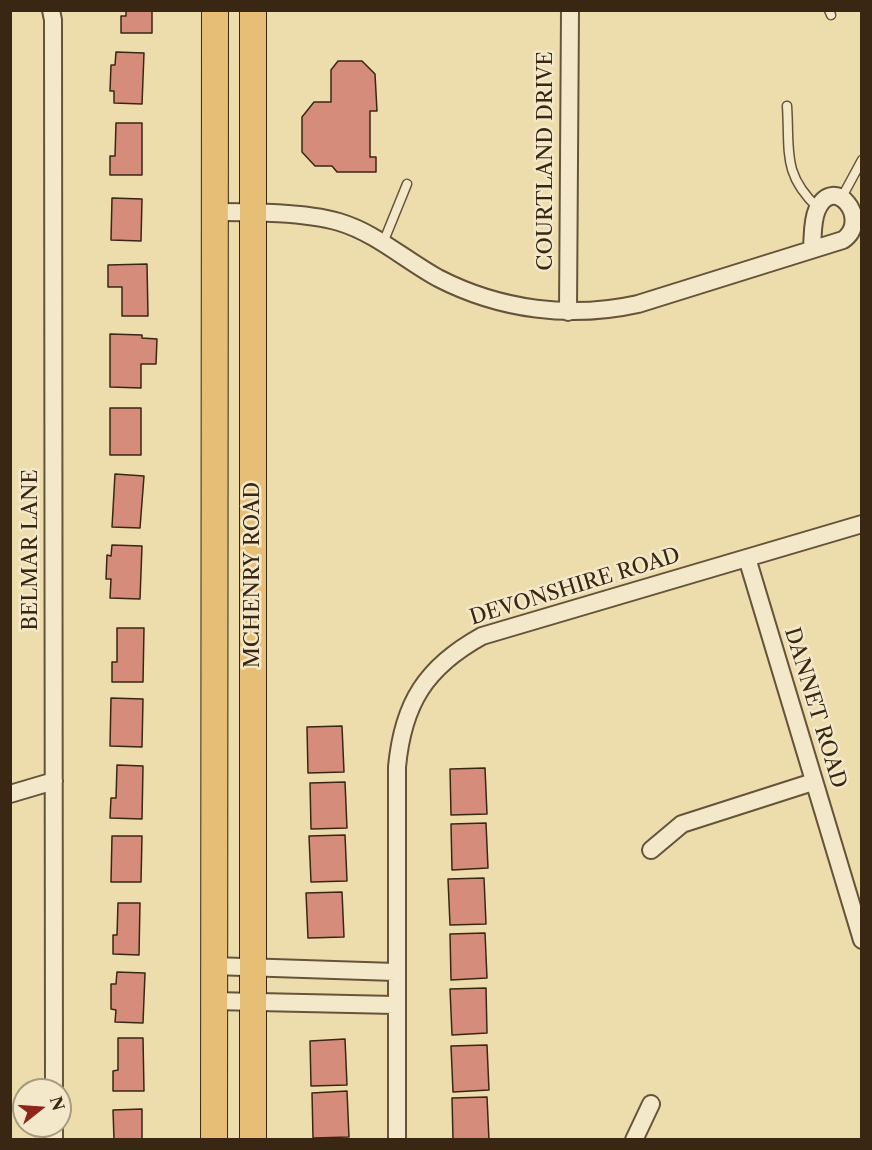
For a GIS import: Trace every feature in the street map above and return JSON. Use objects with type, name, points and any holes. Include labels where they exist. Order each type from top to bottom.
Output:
[{"type":"main road","name":"MCHENRY ROAD","points":[[214,1140],[215,10]]},
{"type":"main road","name":"MCHENRY ROAD","points":[[254,10],[251,967],[254,1140]]},
{"type":"street","name":"BELMAR LANE","points":[[51,10],[53,32],[54,1078]]},
{"type":"street","name":"COURTLAND DRIVE","points":[[568,312],[570,10]]},
{"type":"street","points":[[216,212],[254,212],[339,222],[383,243],[438,278],[484,298],[531,308],[568,312],[609,310],[638,304],[858,235],[858,210],[855,204],[842,197],[828,198],[818,208],[812,248]]},
{"type":"street","name":"DEVONSHIRE ROAD","points":[[397,1140],[395,972],[399,741],[414,699],[438,665],[456,650],[482,636],[861,524]]},
{"type":"street","name":"DANNET ROAD","points":[[747,558],[861,940]]},
{"type":"street","points":[[10,794],[54,781]]},
{"type":"street","points":[[651,850],[682,824],[813,782]]},
{"type":"street","points":[[213,966],[395,972]]},
{"type":"street","points":[[213,1001],[395,1005]]},
{"type":"street","points":[[634,1140],[651,1104]]},
{"type":"lane","points":[[787,106],[791,169],[794,181],[801,192],[818,208]]},
{"type":"lane","points":[[842,197],[861,160]]},
{"type":"lane","points":[[383,243],[407,184]]},
{"type":"building","points":[[126,10],[152,10],[152,33],[121,33],[121,16],[126,16]]},
{"type":"building","points":[[116,52],[144,53],[142,104],[114,103],[114,91],[110,91],[111,65],[115,65]]},
{"type":"building","points":[[338,61],[362,61],[375,74],[377,111],[370,111],[370,157],[376,157],[376,172],[337,172],[332,166],[315,166],[302,152],[302,117],[314,102],[331,102],[331,70]]},
{"type":"building","points":[[116,123],[142,123],[142,175],[110,175],[110,156],[115,156]]},
{"type":"building","points":[[112,198],[142,199],[141,241],[111,240]]},
{"type":"building","points":[[147,264],[148,316],[122,316],[122,287],[108,287],[108,265]]},
{"type":"building","points":[[110,334],[142,335],[142,338],[157,339],[156,364],[141,364],[141,388],[110,387]]},
{"type":"building","points":[[110,408],[141,408],[141,455],[110,455]]},
{"type":"building","points":[[115,474],[144,476],[140,528],[112,527]]},
{"type":"building","points":[[112,545],[142,546],[140,599],[110,598],[111,579],[106,579],[107,555],[111,556]]},
{"type":"building","points":[[117,628],[144,628],[143,682],[112,682],[112,662],[117,662]]},
{"type":"building","points":[[111,698],[143,699],[142,747],[110,746]]},
{"type":"building","points":[[342,726],[344,772],[308,773],[307,727]]},
{"type":"building","points":[[117,765],[143,766],[142,819],[110,818],[111,798],[116,798]]},
{"type":"building","points":[[485,768],[487,814],[451,815],[450,769]]},
{"type":"building","points":[[345,782],[347,828],[311,829],[310,783]]},
{"type":"building","points":[[486,823],[488,868],[452,870],[451,824]]},
{"type":"building","points":[[345,835],[347,881],[311,882],[309,836]]},
{"type":"building","points":[[112,836],[142,836],[141,882],[111,882]]},
{"type":"building","points":[[484,878],[486,924],[450,925],[448,879]]},
{"type":"building","points":[[342,892],[344,937],[308,938],[306,893]]},
{"type":"building","points":[[118,903],[140,903],[139,955],[113,954],[113,935],[117,935]]},
{"type":"building","points":[[485,933],[487,978],[451,980],[450,934]]},
{"type":"building","points":[[117,972],[145,973],[143,1023],[115,1022],[116,1010],[111,1009],[111,984],[116,984]]},
{"type":"building","points":[[486,988],[487,1033],[452,1035],[450,989]]},
{"type":"building","points":[[118,1038],[143,1038],[144,1091],[113,1091],[113,1071],[118,1070]]},
{"type":"building","points":[[345,1039],[347,1085],[311,1086],[310,1041]]},
{"type":"building","points":[[487,1045],[489,1090],[453,1092],[451,1046]]},
{"type":"building","points":[[347,1091],[349,1137],[313,1138],[312,1093]]},
{"type":"building","points":[[487,1097],[489,1140],[453,1140],[452,1098]]},
{"type":"building","points":[[142,1109],[142,1140],[114,1140],[113,1110]]}]
